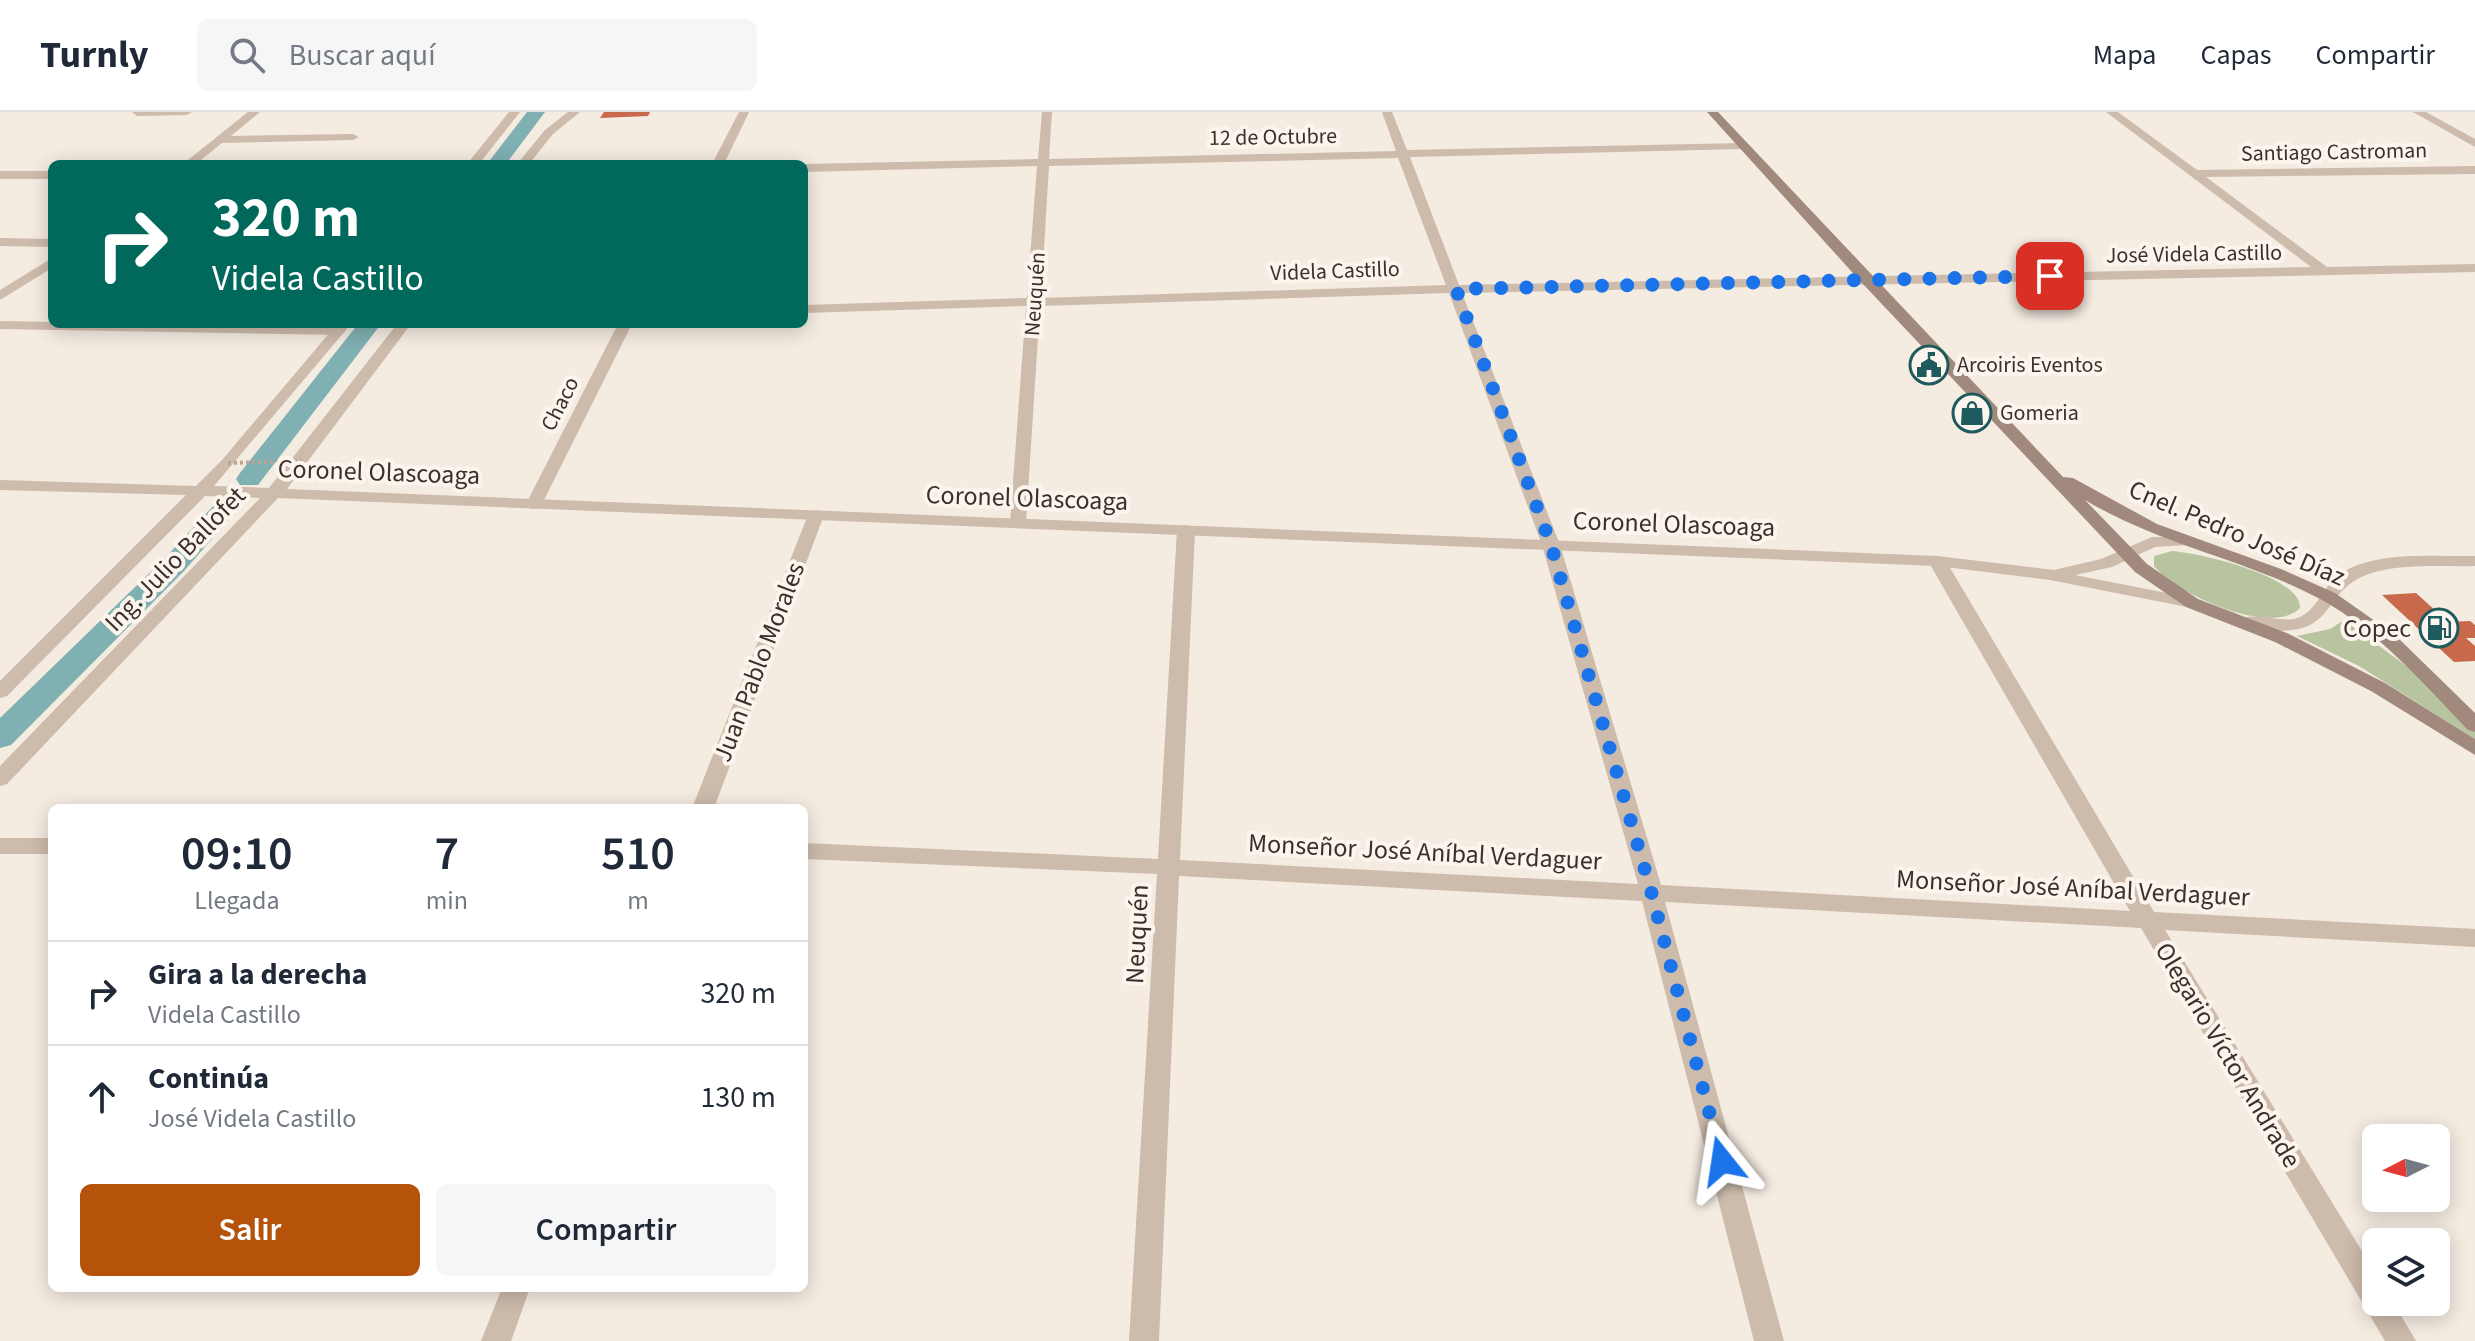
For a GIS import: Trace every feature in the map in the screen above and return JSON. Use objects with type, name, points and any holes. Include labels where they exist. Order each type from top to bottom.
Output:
[{"type":"main road","name":"Cnel. Pedro José Díaz","points":[[1712,112],[1867,280],[2041,463],[2133,552],[2155,579],[2192,603],[2246,622],[2378,687],[2475,748]]},
{"type":"main road","name":"Cnel. Pedro José Díaz","points":[[2041,463],[2115,510],[2182,541],[2292,580],[2324,602],[2364,619],[2394,643],[2475,725]]},
{"type":"street","points":[[137,113],[187,112]]},
{"type":"street","points":[[194,160],[255,112]]},
{"type":"street","points":[[476,160],[515,112]]},
{"type":"street","points":[[526,160],[549,132],[575,112]]},
{"type":"street","points":[[720,160],[744,112]]},
{"type":"street","name":"Neuquén","points":[[1018,523],[1047,112]]},
{"type":"street","points":[[1387,112],[1551,545],[1651,891],[1769,1341]]},
{"type":"street","points":[[2111,112],[2324,271]]},
{"type":"street","points":[[2418,112],[2475,144]]},
{"type":"street","points":[[219,140],[353,137]]},
{"type":"street","name":"12 de Octubre","points":[[808,168],[1743,146]]},
{"type":"street","name":"Santiago Castroman","points":[[2194,174],[2475,170]]},
{"type":"street","points":[[0,175],[48,175]]},
{"type":"street","points":[[0,242],[48,243]]},
{"type":"street","points":[[0,296],[48,265]]},
{"type":"street","name":"José Videla Castillo","points":[[1867,280],[2475,268]]},
{"type":"street","name":"Videla Castillo","points":[[808,309],[1867,280]]},
{"type":"street","points":[[0,325],[48,325]]},
{"type":"street","name":"Ing. Julio Ballofet","points":[[0,692],[228,463],[341,328]]},
{"type":"street","name":"Ing. Julio Ballofet","points":[[0,779],[274,493],[401,328]]},
{"type":"street","name":"Chaco","points":[[534,504],[623,328]]},
{"type":"street","name":"Coronel Olascoaga","points":[[0,485],[274,493],[1937,561],[2050,575],[2192,603]]},
{"type":"street","name":"Juan Pablo Morales","points":[[705,804],[816,515]]},
{"type":"street","name":"Neuquén","points":[[1144,1341],[1186,530]]},
{"type":"street","name":"Coronel Olascoaga","points":[[2050,575],[2133,552],[2152,542],[2182,541]]},
{"type":"street","name":"Olegario Víctor Andrade","points":[[1937,561],[2148,921],[2362,1276]]},
{"type":"street","points":[[2246,622],[2277,625],[2313,617],[2348,576],[2363,571],[2396,564],[2475,561]]},
{"type":"street","points":[[0,846],[48,846]]},
{"type":"street","name":"Monseñor José Aníbal Verdaguer","points":[[808,851],[1651,891],[2475,938]]},
{"type":"street","points":[[496,1341],[514,1292]]},
{"type":"street","name":"Olegario Víctor Andrade","points":[[2386,1316],[2401,1341]]},
{"type":"path","points":[[228,463],[301,461]]},
{"type":"green space","points":[[2172,551],[2225,561],[2267,576],[2296,596],[2300,608],[2286,616],[2268,618],[2247,615],[2202,599],[2165,577],[2154,566],[2154,556]]},
{"type":"green space","points":[[2344,620],[2413,671],[2475,731],[2475,739],[2359,666],[2297,636],[2330,629]]},
{"type":"building","points":[[604,112],[650,112],[648,116],[600,118]]},
{"type":"building","points":[[2416,593],[2448,622],[2470,621],[2475,625],[2475,638],[2466,638],[2475,646],[2475,661],[2454,662],[2382,595]]},
{"type":"waterway","points":[[499,160],[536,112]]},
{"type":"waterway","points":[[249,479],[367,328]]},
{"type":"waterway","points":[[0,737],[174,565],[224,510]]},
{"type":"place","name":"Arcoiris Eventos","points":[[1929,365]]},
{"type":"place","name":"Gomeria","points":[[1972,413]]},
{"type":"place","name":"Copec","points":[[2439,628]]},
{"type":"route","points":[[1722,1161],[1651,891],[1551,545],[1456,289],[2050,276]]}]
